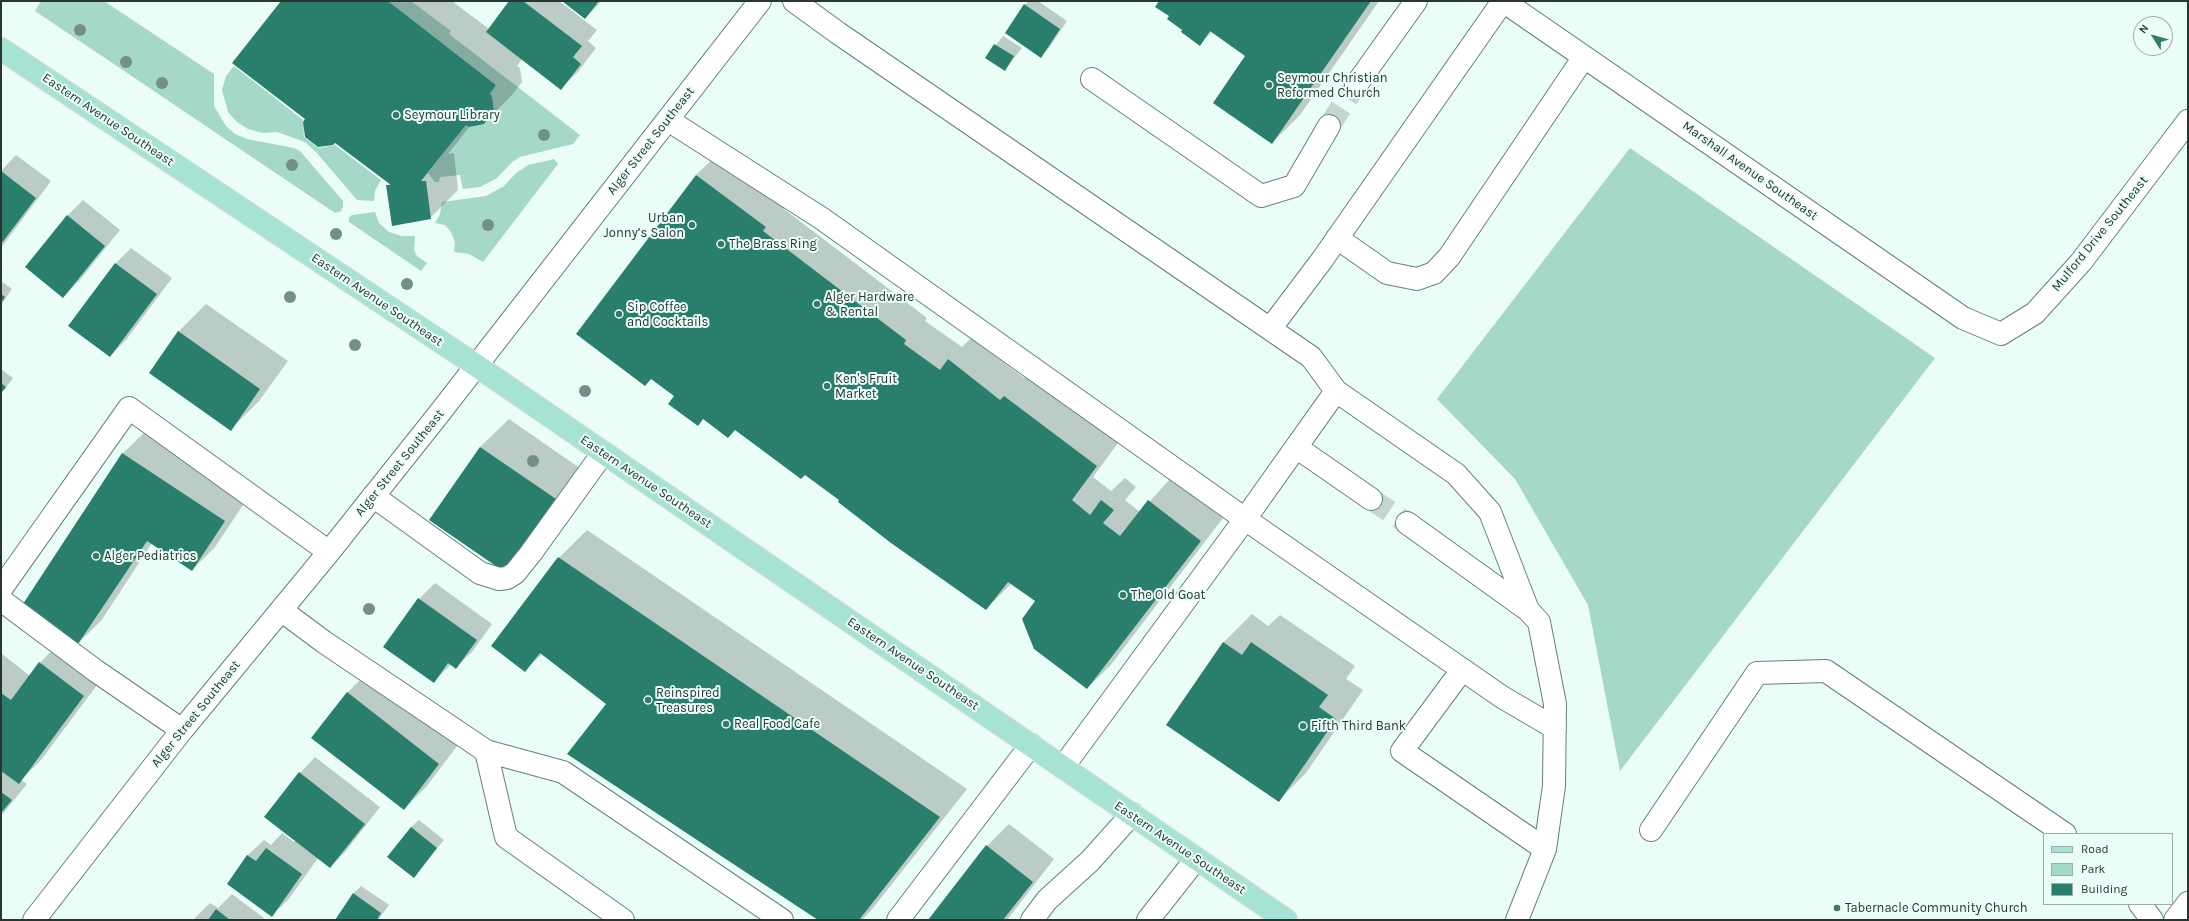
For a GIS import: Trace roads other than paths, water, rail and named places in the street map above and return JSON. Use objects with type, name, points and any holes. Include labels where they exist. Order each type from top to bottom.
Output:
[{"type":"main road","name":"Eastern Avenue Southeast","points":[[1,49],[477,366],[1286,920]]},
{"type":"street","name":"Alger Street Southeast","points":[[34,920],[182,730],[329,552],[477,366],[760,1]]},
{"type":"street","points":[[794,1],[838,33],[1311,357],[1336,391],[1456,474],[1490,512],[1528,610]]},
{"type":"street","points":[[1356,85],[1416,1]]},
{"type":"street","points":[[1270,329],[1337,238],[1503,1]]},
{"type":"street","name":"Marshall Avenue Southeast","points":[[1503,1],[1963,318],[2001,334]]},
{"type":"street","points":[[1337,238],[1387,273],[1417,279],[1434,273],[1449,257],[1584,57]]},
{"type":"street","points":[[1092,79],[1261,196],[1294,186],[1329,126]]},
{"type":"street","points":[[668,120],[821,218],[1245,519],[1462,670],[1502,697],[1555,728]]},
{"type":"street","name":"Mulford Drive Southeast","points":[[2001,334],[2035,314],[2081,262],[2188,121]]},
{"type":"street","points":[[1063,767],[1245,519],[1336,391]]},
{"type":"street","points":[[1,589],[129,408],[329,552]]},
{"type":"street","points":[[1296,448],[1371,499]]},
{"type":"street","points":[[373,496],[480,573],[499,578],[507,578],[515,573],[531,553],[603,452]]},
{"type":"street","points":[[1407,523],[1528,610],[1539,622],[1555,704],[1554,786],[1545,849],[1517,920]]},
{"type":"street","points":[[1,600],[96,671],[182,730]]},
{"type":"street","points":[[281,610],[324,642],[486,751],[563,772],[782,920]]},
{"type":"street","points":[[1462,670],[1402,751],[1545,849]]},
{"type":"street","points":[[1650,830],[1757,673],[1826,671],[2064,833]]},
{"type":"street","points":[[898,920],[1031,745]]},
{"type":"street","points":[[486,751],[506,837],[623,920]]},
{"type":"street","points":[[1032,920],[1048,900],[1090,861],[1132,814]]},
{"type":"street","points":[[1148,920],[1196,859]]},
{"type":"street","points":[[2175,920],[2188,903]]},
{"type":"street","points":[[2141,905],[2152,920]]},
{"type":"tunnel","points":[[1329,126],[1356,85]]},
{"type":"tunnel","points":[[1371,499],[1407,523]]},
{"type":"place","name":"Seymour Christian Reformed Church","points":[[1269,85]]},
{"type":"place","name":"Seymour Library","points":[[396,115]]},
{"type":"place","name":"Urban Jonny’s Salon","points":[[692,225]]},
{"type":"place","name":"The Brass Ring","points":[[721,244]]},
{"type":"place","name":"Alger Hardware & Rental","points":[[817,304]]},
{"type":"place","name":"Sip Coffee and Cocktails","points":[[619,314]]},
{"type":"place","name":"Ken's Fruit Market","points":[[827,386]]},
{"type":"place","name":"Alger Pediatrics","points":[[96,556]]},
{"type":"place","name":"The Old Goat","points":[[1123,595]]},
{"type":"place","name":"Reinspired Treasures","points":[[648,700]]},
{"type":"place","name":"Real Food Cafe","points":[[726,724]]},
{"type":"place","name":"Fifth Third Bank","points":[[1303,726]]},
{"type":"place","name":"Tabernacle Community Church","points":[[1837,908]]}]
